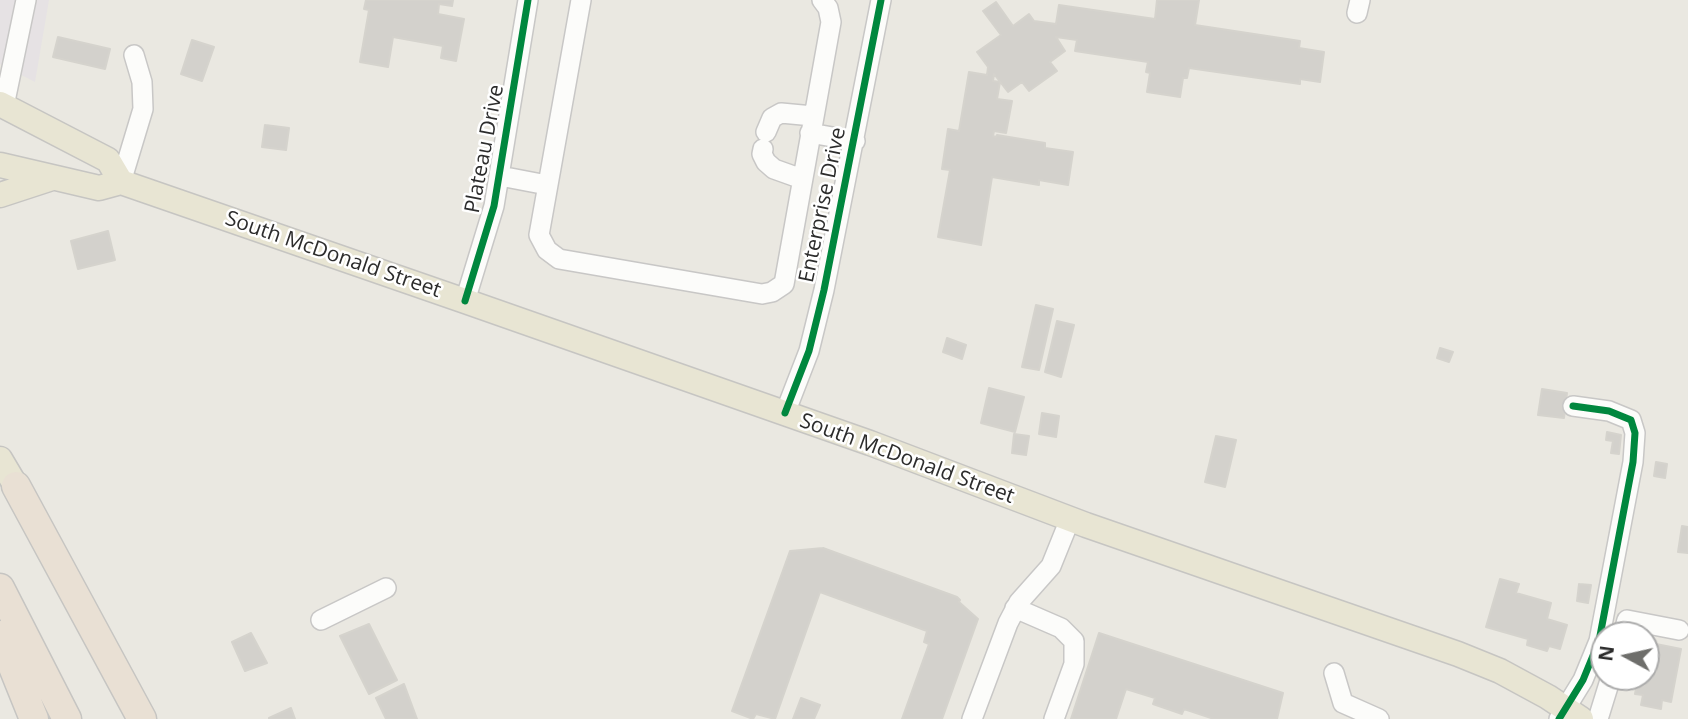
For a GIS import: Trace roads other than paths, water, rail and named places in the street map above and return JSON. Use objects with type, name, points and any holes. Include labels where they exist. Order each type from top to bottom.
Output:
[{"type":"highway","points":[[16,486],[134,719]]},
{"type":"highway","points":[[16,486],[142,719]]},
{"type":"highway","points":[[0,588],[67,719]]},
{"type":"highway","points":[[0,635],[34,719]]},
{"type":"main road","points":[[2,105],[108,160],[121,182]]},
{"type":"main road","name":"South McDonald Street","points":[[0,164],[99,188],[121,182],[785,413],[1070,519],[1458,654],[1500,671],[1569,716]]},
{"type":"main road","points":[[0,195],[52,178]]},
{"type":"main road","points":[[0,459],[16,486]]},
{"type":"street","points":[[2,105],[26,0]]},
{"type":"street","name":"Plateau Drive","points":[[465,301],[492,215],[528,0]]},
{"type":"street","points":[[582,0],[539,236],[547,250],[559,259],[762,294],[772,292],[784,284],[831,22],[828,8],[822,0]]},
{"type":"street","name":"Enterprise Drive","points":[[785,413],[809,351],[855,141],[881,0]]},
{"type":"street","points":[[121,182],[143,108],[142,82],[134,55]]},
{"type":"street","points":[[802,180],[774,169],[762,154],[772,118],[781,113],[855,141]]},
{"type":"street","points":[[500,176],[547,185]]},
{"type":"street","points":[[1569,716],[1599,641],[1633,461],[1635,433],[1631,420],[1609,411],[1573,406]]},
{"type":"street","points":[[972,719],[1015,608],[1051,566],[1070,519]]},
{"type":"street","points":[[321,620],[386,588]]},
{"type":"street","points":[[1015,608],[1062,628],[1074,641],[1074,664],[1054,719]]},
{"type":"street","points":[[1660,626],[1679,630]]},
{"type":"street","points":[[1334,673],[1343,704],[1379,719]]},
{"type":"street","points":[[1586,673],[1590,674]]},
{"type":"street","points":[[1598,719],[1606,691]]}]
